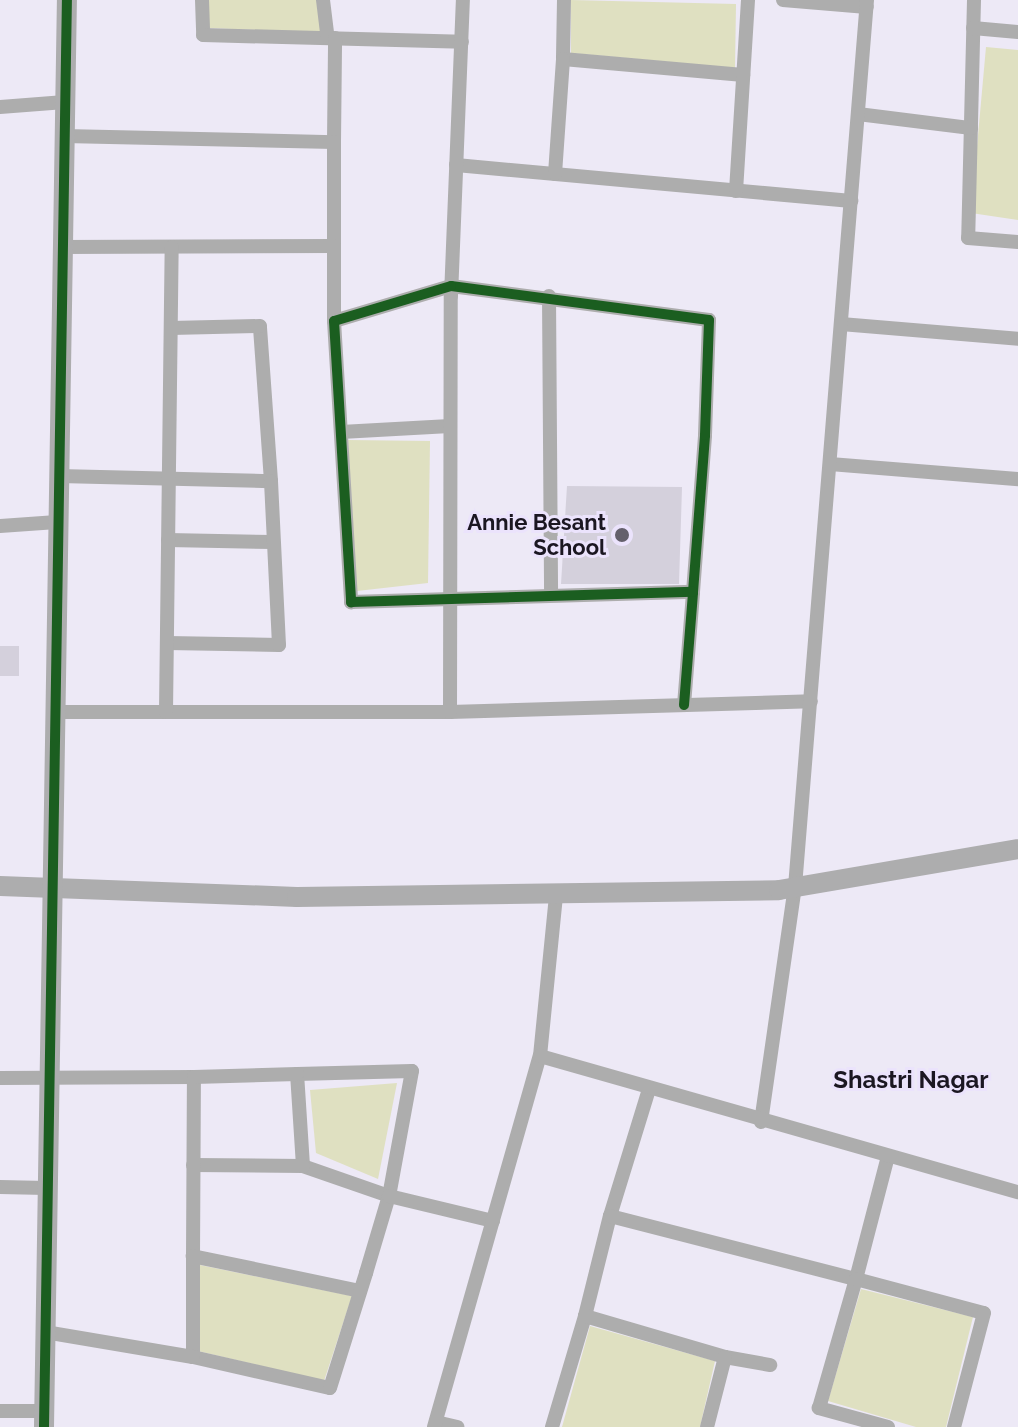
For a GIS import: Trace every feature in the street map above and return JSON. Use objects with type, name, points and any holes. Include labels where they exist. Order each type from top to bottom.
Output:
[{"type":"street","points":[[0,1411],[44,1419],[49,887],[67,0]]},
{"type":"street","points":[[202,0],[203,35],[462,42]]},
{"type":"street","points":[[323,0],[332,38],[334,321],[351,602],[693,592]]},
{"type":"street","points":[[450,712],[451,286],[463,0]]},
{"type":"street","points":[[555,174],[564,0]]},
{"type":"street","points":[[736,191],[748,0]]},
{"type":"street","points":[[761,1122],[795,887],[867,4],[783,0]]},
{"type":"street","points":[[974,0],[968,238],[1018,242]]},
{"type":"street","points":[[973,28],[1018,32]]},
{"type":"street","points":[[563,59],[743,75]]},
{"type":"street","points":[[0,107],[65,102]]},
{"type":"street","points":[[858,114],[971,128]]},
{"type":"street","points":[[64,136],[334,142]]},
{"type":"street","points":[[456,165],[851,201]]},
{"type":"street","points":[[62,247],[334,246]]},
{"type":"street","points":[[166,712],[172,247]]},
{"type":"street","points":[[334,321],[451,286],[549,296],[709,320],[684,705]]},
{"type":"street","points":[[549,296],[551,595]]},
{"type":"street","points":[[841,324],[1018,339]]},
{"type":"street","points":[[167,643],[279,645],[260,326],[171,328]]},
{"type":"street","points":[[341,432],[450,426]]},
{"type":"street","points":[[830,464],[1018,479]]},
{"type":"street","points":[[59,476],[271,481]]},
{"type":"street","points":[[0,526],[57,522]]},
{"type":"street","points":[[168,540],[273,542]]},
{"type":"street","points":[[53,712],[450,712],[811,701]]},
{"type":"street","points":[[0,886],[297,897],[556,896],[795,887],[1018,849]]},
{"type":"street","points":[[457,1427],[435,1424],[540,1056],[556,896]]},
{"type":"street","points":[[540,1056],[887,1160],[1018,1192]]},
{"type":"street","points":[[0,1078],[412,1071],[389,1196],[330,1388],[193,1357],[45,1332]]},
{"type":"street","points":[[297,1074],[303,1166]]},
{"type":"street","points":[[193,1357],[194,1077]]},
{"type":"street","points":[[552,1427],[610,1216],[649,1089]]},
{"type":"street","points":[[887,1160],[819,1408],[888,1427]]},
{"type":"street","points":[[193,1165],[303,1166],[389,1196],[493,1221]]},
{"type":"street","points":[[0,1187],[46,1188]]},
{"type":"street","points":[[610,1216],[984,1313],[954,1427]]},
{"type":"street","points":[[193,1256],[360,1291]]},
{"type":"street","points":[[585,1316],[725,1357],[770,1365]]},
{"type":"street","points":[[707,1427],[725,1357]]},
{"type":"green space","points":[[209,0],[317,0],[321,33],[209,28]]},
{"type":"green space","points":[[571,0],[736,4],[735,68],[571,53]]},
{"type":"green space","points":[[986,47],[1018,50],[1018,220],[971,213]]},
{"type":"green space","points":[[348,440],[430,441],[428,583],[357,591]]},
{"type":"green space","points":[[397,1083],[378,1179],[316,1153],[310,1090]]},
{"type":"green space","points":[[200,1265],[352,1296],[324,1381],[198,1351]]},
{"type":"green space","points":[[861,1289],[973,1317],[946,1427],[916,1427],[828,1401]]},
{"type":"green space","points":[[590,1326],[715,1361],[700,1427],[562,1427]]},
{"type":"building","name":"Annie Besant School","points":[[567,486],[682,487],[679,584],[561,584]]},
{"type":"building","points":[[0,646],[19,646],[19,676],[0,676]]},
{"type":"cycle path","points":[[44,1427],[67,0]]},
{"type":"cycle path","points":[[684,705],[693,592],[705,435],[709,320],[451,286],[334,321],[351,602],[693,592]]},
{"type":"place","name":"Annie Besant School","points":[[622,535]]},
{"type":"district","name":"Shastri Nagar","points":[[911,1080]]}]
